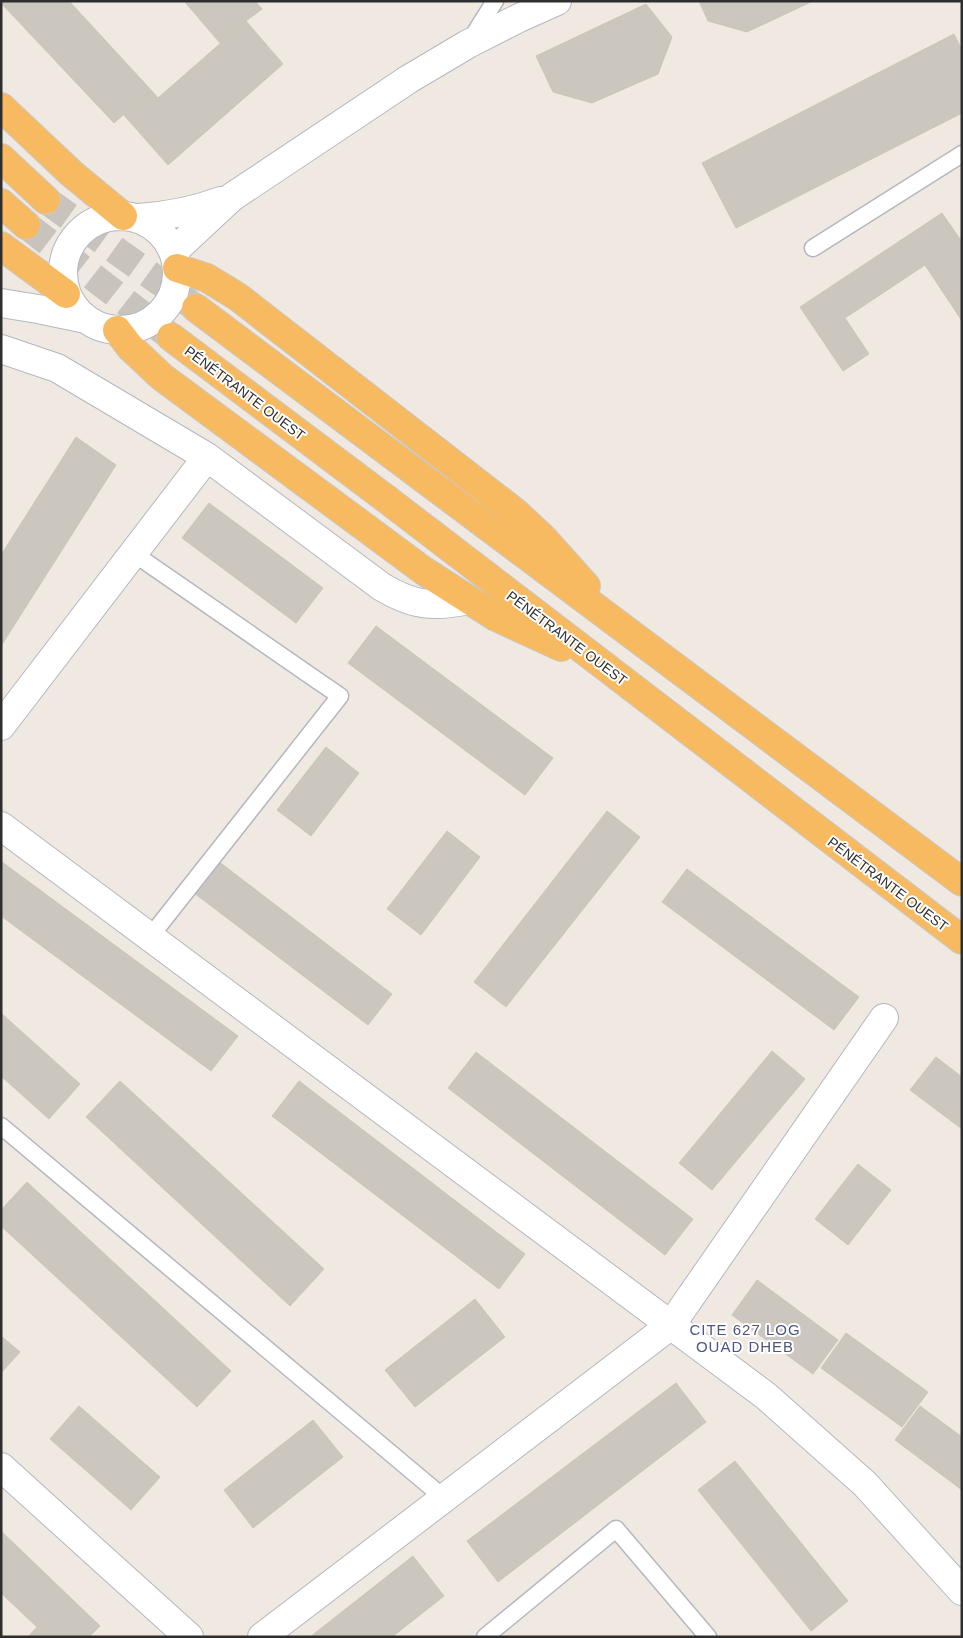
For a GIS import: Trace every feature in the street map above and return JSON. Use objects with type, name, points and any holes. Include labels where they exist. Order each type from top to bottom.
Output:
[{"type":"highway","points":[[1,107],[71,173],[131,217]]},
{"type":"highway","points":[[1,158],[46,200]]},
{"type":"highway","points":[[1,203],[26,225]]},
{"type":"highway","points":[[1,246],[12,262],[66,294]]},
{"type":"highway","points":[[175,260],[238,297],[515,512],[569,566],[611,619]]},
{"type":"highway","points":[[196,308],[962,882]]},
{"type":"highway","points":[[117,330],[146,363],[179,391],[416,565],[496,617],[601,664]]},
{"type":"highway","name":"PÉNÉTRANTE OUEST","points":[[171,337],[962,940]]},
{"type":"street","points":[[175,260],[232,197],[409,79],[468,44],[557,1]]},
{"type":"street","points":[[131,217],[154,226],[166,238],[175,260],[176,284],[171,300],[161,313],[148,323],[133,329],[117,330],[100,327],[86,319],[74,308],[66,294],[62,278],[63,262],[69,246],[78,233],[91,223],[107,217],[163,216],[187,212],[232,197]]},
{"type":"street","points":[[12,262],[63,262]]},
{"type":"street","points":[[1,303],[38,308],[86,319]]},
{"type":"street","points":[[1,349],[58,368],[207,456],[382,587],[397,596],[414,602],[432,605],[468,600]]},
{"type":"street","points":[[1,726],[207,456]]},
{"type":"street","points":[[1,826],[766,1396],[865,1484],[962,1591]]},
{"type":"street","points":[[262,1637],[671,1325],[884,1018]]},
{"type":"street","points":[[1,1467],[189,1637]]},
{"type":"lane","points":[[468,44],[495,1]]},
{"type":"lane","points":[[813,248],[962,154]]},
{"type":"lane","points":[[133,553],[340,696],[150,937]]},
{"type":"lane","points":[[1,1126],[444,1498]]},
{"type":"lane","points":[[486,1637],[616,1529],[708,1637]]},
{"type":"building","points":[[1,1],[69,1],[151,90],[114,123]]},
{"type":"building","points":[[184,1],[255,1],[262,9],[221,44]]},
{"type":"building","points":[[699,1],[813,1],[747,32],[708,21]]},
{"type":"building","points":[[646,4],[672,37],[658,74],[592,103],[553,92],[536,56]]},
{"type":"building","points":[[246,21],[283,64],[168,165],[123,114],[151,90],[158,98]]},
{"type":"building","points":[[954,34],[962,50],[962,113],[736,228],[702,163]]},
{"type":"building","points":[[942,213],[962,242],[962,321],[925,265],[845,318],[869,354],[843,371],[800,307]]},
{"type":"building","points":[[76,437],[116,465],[1,646],[1,555]]},
{"type":"building","points":[[209,503],[323,588],[296,623],[182,538]]},
{"type":"building","points":[[376,626],[553,758],[525,795],[348,663]]},
{"type":"building","points":[[326,747],[359,773],[311,836],[277,810]]},
{"type":"building","points":[[607,811],[640,837],[506,1007],[474,982]]},
{"type":"building","points":[[447,831],[480,857],[421,935],[387,909]]},
{"type":"building","points":[[218,861],[392,994],[368,1025],[194,893]]},
{"type":"building","points":[[2,862],[238,1036],[211,1071],[1,916]]},
{"type":"building","points":[[687,869],[859,997],[834,1030],[662,902]]},
{"type":"building","points":[[1,1013],[80,1084],[49,1119],[1,1076]]},
{"type":"building","points":[[772,1051],[805,1079],[712,1190],[679,1163]]},
{"type":"building","points":[[476,1052],[693,1219],[665,1255],[448,1088]]},
{"type":"building","points":[[936,1057],[962,1077],[962,1129],[910,1090]]},
{"type":"building","points":[[120,1081],[324,1269],[290,1306],[86,1117]]},
{"type":"building","points":[[299,1081],[525,1254],[499,1289],[272,1116]]},
{"type":"building","points":[[858,1164],[891,1190],[848,1245],[815,1219]]},
{"type":"building","points":[[27,1182],[231,1371],[197,1407],[1,1226],[1,1210]]},
{"type":"building","points":[[757,1280],[838,1340],[813,1374],[732,1315]]},
{"type":"building","points":[[475,1299],[505,1337],[415,1407],[385,1370]]},
{"type":"building","points":[[846,1333],[928,1392],[902,1427],[821,1368]]},
{"type":"building","points":[[1,1336],[20,1352],[1,1373]]},
{"type":"building","points":[[676,1383],[706,1422],[498,1582],[467,1541]]},
{"type":"building","points":[[79,1406],[160,1477],[131,1510],[50,1439]]},
{"type":"building","points":[[920,1406],[962,1437],[962,1490],[895,1440]]},
{"type":"building","points":[[313,1420],[343,1457],[253,1528],[224,1490]]},
{"type":"building","points":[[735,1461],[848,1601],[811,1631],[698,1490]]},
{"type":"building","points":[[1,1531],[100,1626],[89,1637],[28,1637],[37,1627],[1,1593]]},
{"type":"building","points":[[413,1556],[444,1596],[392,1637],[310,1637]]},
{"type":"tunnel","points":[[46,200],[196,308]]},
{"type":"tunnel","points":[[26,225],[171,337]]},
{"type":"district","name":"CITE 627 LOG OUAD DHEB","points":[[745,1338]]}]
